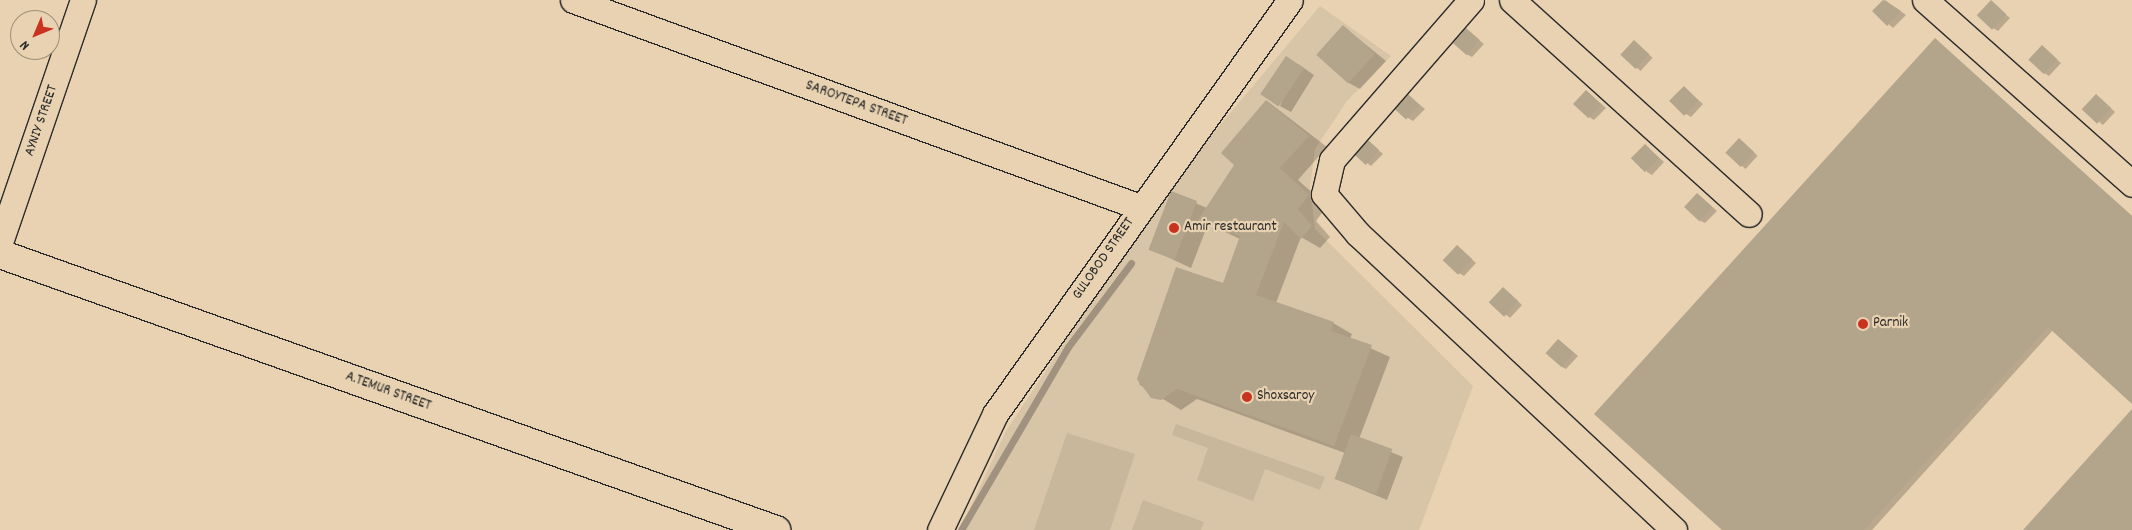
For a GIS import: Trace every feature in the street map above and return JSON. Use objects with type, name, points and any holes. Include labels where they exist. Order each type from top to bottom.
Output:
[{"type":"main road","name":"A.TEMUR STREET","points":[[0,254],[776,530]]},
{"type":"street","name":"AYNIY STREET","points":[[0,242],[83,0]]},
{"type":"street","name":"SAROYTEPA STREET","points":[[573,0],[1140,207]]},
{"type":"street","name":"GULOBOD STREET","points":[[940,530],[995,414],[1140,207],[1290,0]]},
{"type":"street","points":[[1470,0],[1332,160],[1324,194],[1358,234],[1674,530]]},
{"type":"street","points":[[1512,0],[1749,214]]},
{"type":"street","points":[[1925,0],[2132,184]]},
{"type":"shaded area","points":[[1320,6],[1391,56],[1347,101],[1315,149],[1310,187],[1315,229],[1473,386],[1419,530],[960,530],[1006,431],[1165,191]]},
{"type":"shaded area","points":[[1176,424],[1325,477],[1320,490],[1265,469],[1253,501],[1197,480],[1208,448],[1172,435]]},
{"type":"shaded area","points":[[1067,433],[1135,454],[1110,530],[1034,530]]},
{"type":"shaded area","points":[[1143,500],[1204,522],[1201,530],[1132,530]]},
{"type":"building","points":[[1883,0],[1901,11],[1887,26],[1872,11]]},
{"type":"building","points":[[1991,0],[2006,14],[1992,30],[1977,15]]},
{"type":"building","points":[[1343,25],[1375,54],[1348,83],[1316,55]]},
{"type":"building","points":[[1466,28],[1480,40],[1466,55],[1453,43]]},
{"type":"building","name":"Parnik","points":[[1935,38],[2132,216],[2132,404],[2048,327],[1864,530],[1722,530],[1594,414]]},
{"type":"building","points":[[1634,40],[1649,54],[1636,69],[1620,55]]},
{"type":"building","points":[[2042,45],[2057,59],[2044,74],[2028,60]]},
{"type":"building","points":[[1286,56],[1304,68],[1279,106],[1260,94]]},
{"type":"building","points":[[1684,86],[1699,101],[1684,116],[1669,101]]},
{"type":"building","points":[[1586,90],[1601,104],[1588,118],[1573,104]]},
{"type":"building","points":[[1408,94],[1420,105],[1406,120],[1394,109]]},
{"type":"building","points":[[2096,94],[2111,108],[2097,124],[2082,109]]},
{"type":"building","points":[[1266,100],[1309,136],[1280,168],[1309,195],[1298,209],[1312,226],[1301,239],[1284,222],[1256,295],[1334,322],[1331,331],[1372,345],[1334,446],[1177,389],[1161,400],[1151,398],[1137,379],[1176,267],[1223,283],[1240,236],[1198,220],[1234,165],[1221,153]]},
{"type":"building","points":[[1739,138],[1754,152],[1741,167],[1725,153]]},
{"type":"building","points":[[1368,140],[1379,150],[1366,165],[1355,155]]},
{"type":"building","points":[[1645,144],[1659,158],[1645,172],[1631,158]]},
{"type":"building","points":[[1171,191],[1197,201],[1175,260],[1148,250]]},
{"type":"building","points":[[1697,193],[1712,207],[1699,221],[1684,207]]},
{"type":"building","points":[[1457,245],[1472,259],[1458,275],[1443,260]]},
{"type":"building","points":[[1503,287],[1518,301],[1504,317],[1489,302]]},
{"type":"building","points":[[1558,339],[1574,353],[1561,367],[1546,353]]},
{"type":"building","points":[[2132,409],[2132,530],[2023,530]]},
{"type":"building","points":[[1351,434],[1392,449],[1376,494],[1335,479]]},
{"type":"waterway","points":[[961,530],[1068,347],[1131,263]]},
{"type":"place","name":"Amir restaurant","points":[[1174,228]]},
{"type":"place","name":"Parnik","points":[[1863,324]]},
{"type":"place","name":"Shoxsaroy","points":[[1247,397]]}]
